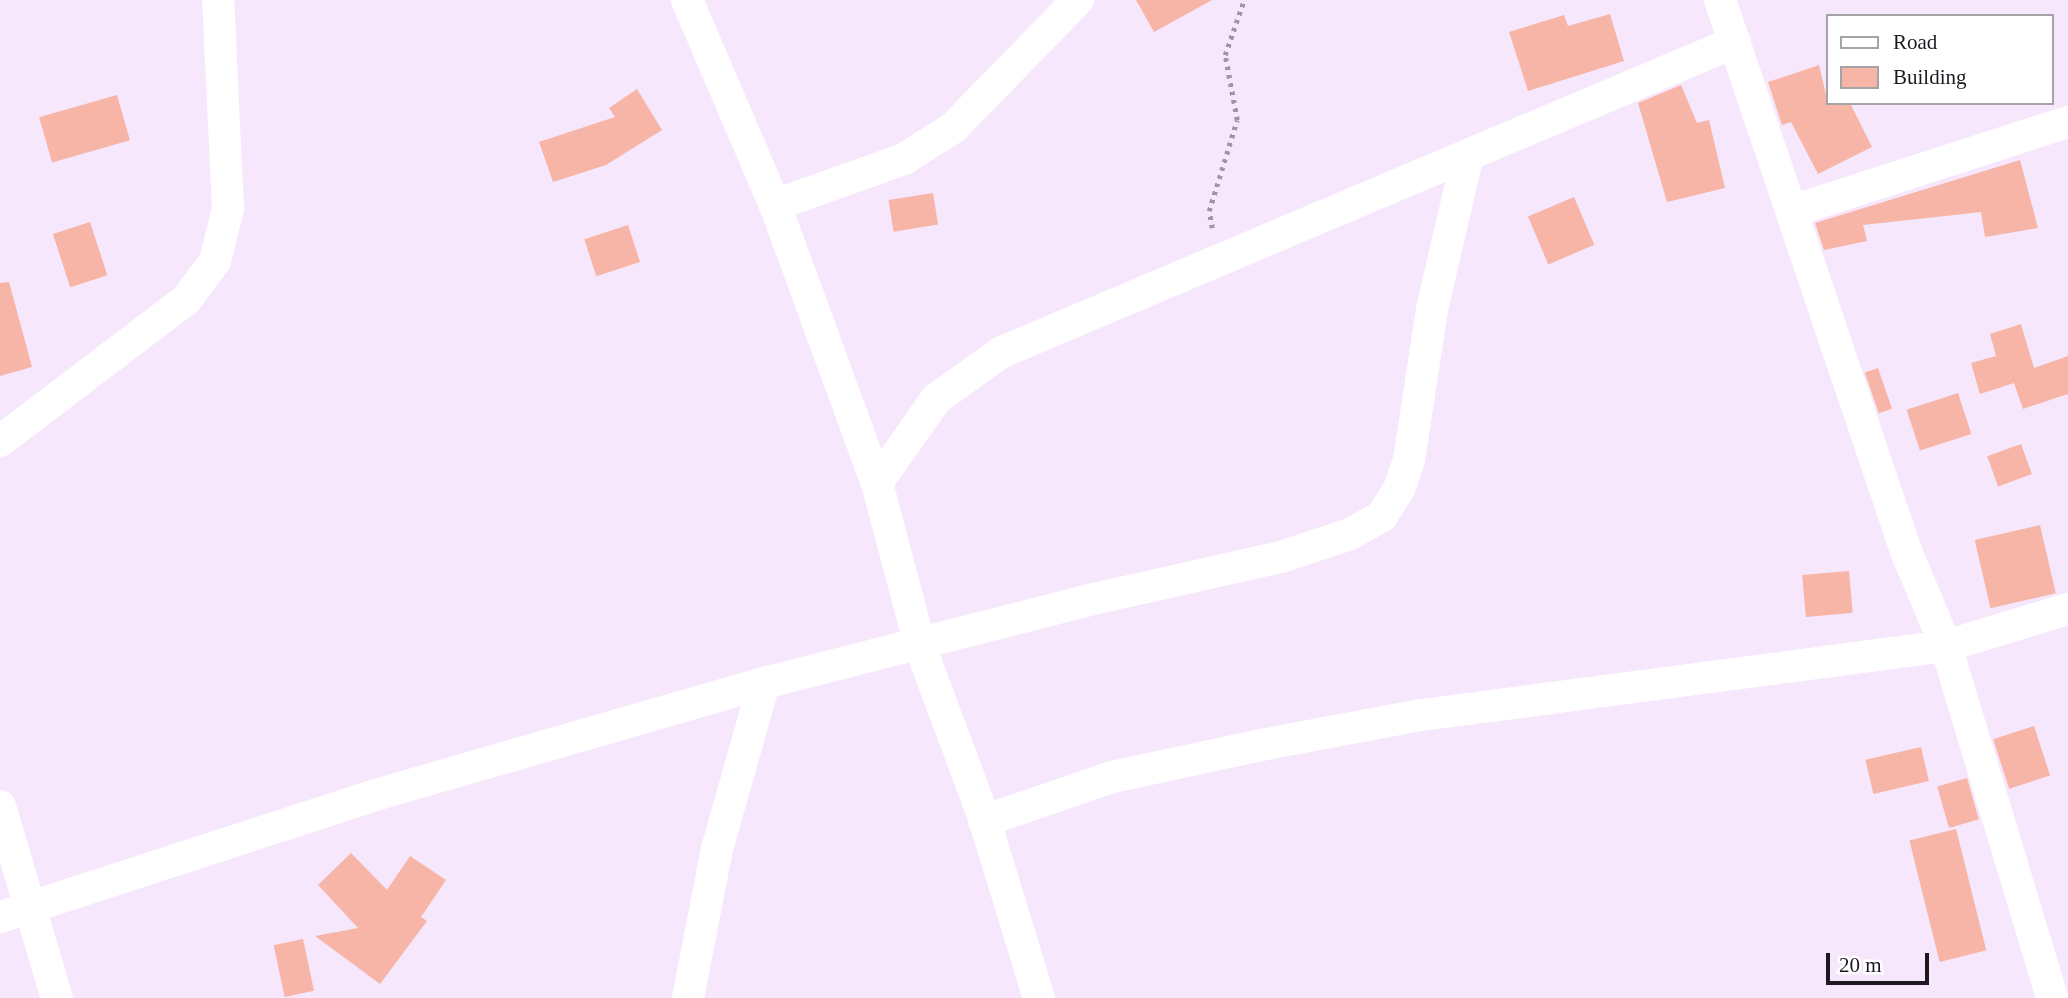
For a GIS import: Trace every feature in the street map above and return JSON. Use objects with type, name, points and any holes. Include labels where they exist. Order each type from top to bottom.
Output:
[{"type":"street","points":[[0,441],[186,300],[215,261],[228,209],[218,0]]},
{"type":"street","points":[[687,0],[775,205],[877,483],[920,646],[984,821],[1039,998]]},
{"type":"street","points":[[775,205],[904,159],[953,128],[1078,0]]},
{"type":"street","points":[[1720,0],[1906,551],[1946,646],[2052,998]]},
{"type":"street","points":[[877,483],[919,418],[967,373],[1059,326],[1467,158],[1735,42]]},
{"type":"street","points":[[1792,211],[2068,122]]},
{"type":"street","points":[[0,917],[372,796],[764,683],[920,646],[1094,598],[1281,558],[1350,534],[1382,516],[1399,489],[1409,460],[1432,309],[1467,158]]},
{"type":"street","points":[[984,821],[1112,777],[1422,715],[1946,646],[2068,609]]},
{"type":"street","points":[[688,998],[717,849],[764,683]]},
{"type":"street","points":[[0,806],[57,998]]},
{"type":"path","points":[[1216,261],[1209,211],[1237,120],[1225,55],[1244,0]]},
{"type":"building","points":[[1136,0],[1212,0],[1154,32]]},
{"type":"building","points":[[1610,14],[1624,61],[1528,91],[1509,32],[1564,15],[1568,26]]},
{"type":"building","points":[[1819,65],[1826,105],[1851,105],[1872,147],[1818,174],[1791,122],[1782,125],[1768,82]]},
{"type":"building","points":[[1681,85],[1697,123],[1709,120],[1725,188],[1667,202],[1638,103]]},
{"type":"building","points":[[637,89],[662,130],[606,165],[553,182],[539,142],[615,117],[609,108]]},
{"type":"building","points":[[117,95],[130,140],[52,163],[39,117]]},
{"type":"building","points":[[2020,160],[2038,228],[1985,237],[1981,212],[1863,225],[1867,241],[1824,250],[1815,223]]},
{"type":"building","points":[[933,193],[938,225],[894,232],[889,200]]},
{"type":"building","points":[[1574,197],[1594,245],[1548,264],[1528,217]]},
{"type":"building","points":[[90,222],[107,275],[70,287],[53,234]]},
{"type":"building","points":[[628,225],[640,262],[596,276],[584,239]]},
{"type":"building","points":[[9,282],[32,367],[0,376],[0,283]]},
{"type":"building","points":[[2021,324],[2034,368],[2068,356],[2068,394],[2023,409],[2014,383],[1980,394],[1971,363],[1996,356],[1990,334]]},
{"type":"building","points":[[1878,368],[1892,409],[1879,413],[1865,373]]},
{"type":"building","points":[[1958,393],[1971,434],[1920,451],[1907,410]]},
{"type":"building","points":[[2021,444],[2032,474],[1998,486],[1987,456]]},
{"type":"building","points":[[2040,525],[2056,593],[1990,608],[1975,540]]},
{"type":"building","points":[[1849,571],[1853,613],[1806,617],[1802,575]]},
{"type":"building","points":[[2034,726],[2050,775],[2009,789],[1993,739]]},
{"type":"building","points":[[1921,747],[1929,781],[1873,794],[1865,760]]},
{"type":"building","points":[[1967,778],[1979,819],[1949,828],[1937,787]]},
{"type":"building","points":[[1956,829],[1986,950],[1940,962],[1909,841]]},
{"type":"building","points":[[351,853],[387,890],[410,856],[446,880],[421,917],[427,921],[380,984],[315,936],[358,928],[318,885]]},
{"type":"building","points":[[303,939],[314,991],[285,997],[274,945]]}]
